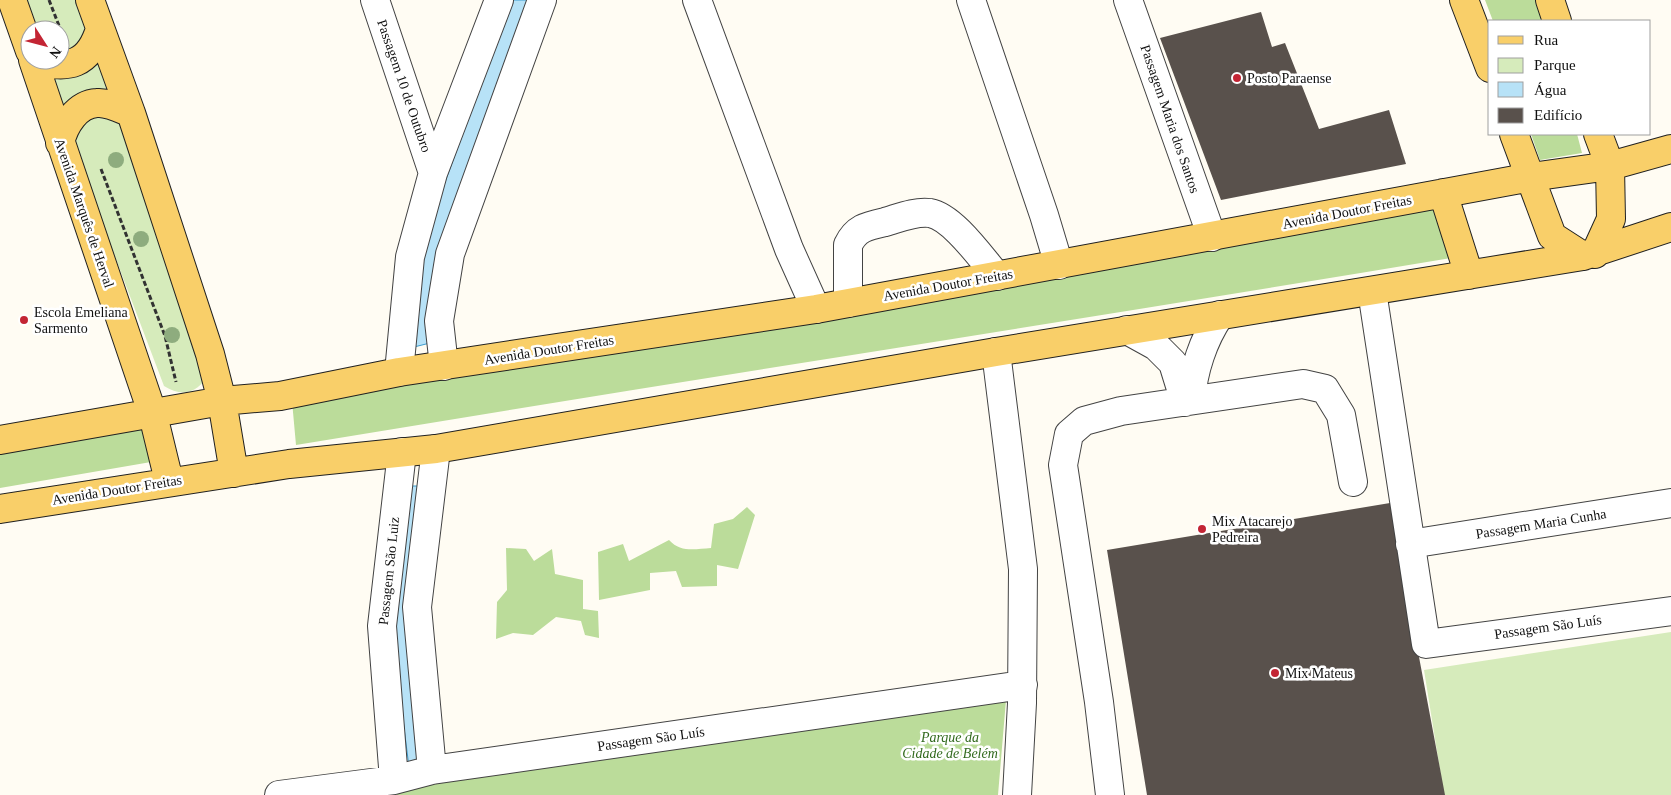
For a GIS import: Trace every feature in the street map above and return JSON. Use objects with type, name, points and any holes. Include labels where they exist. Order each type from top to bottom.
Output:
[{"type":"main road","points":[[12,0],[20,23]]},
{"type":"main road","points":[[90,0],[131,113],[210,354],[222,401],[234,473]]},
{"type":"main road","points":[[1464,0],[1488,63]]},
{"type":"main road","points":[[1550,0],[1557,20]]},
{"type":"main road","points":[[70,64],[89,51],[96,41],[100,29]]},
{"type":"main road","name":"Avenida Marquês de Herval","points":[[37,70],[60,143],[153,415],[169,481]]},
{"type":"main road","points":[[60,143],[67,124],[87,105],[98,102],[131,113]]},
{"type":"main road","points":[[1514,135],[1552,236],[1589,255],[1612,219],[1610,166],[1598,135]]},
{"type":"main road","name":"Avenida Doutor Freitas","points":[[0,440],[153,415],[222,401],[280,396],[399,372],[848,304],[1531,177],[1610,166],[1671,149]]},
{"type":"main road","points":[[1443,194],[1469,275]]},
{"type":"main road","name":"Avenida Doutor Freitas","points":[[0,509],[169,481],[436,448],[1127,330],[1589,255],[1671,227]]},
{"type":"street","name":"Passagem 10 de Outubro","points":[[375,0],[433,173]]},
{"type":"street","points":[[399,372],[410,257],[433,173],[499,0]]},
{"type":"street","points":[[444,366],[439,321],[450,254],[542,0]]},
{"type":"street","points":[[697,0],[789,249],[816,309]]},
{"type":"street","points":[[970,0],[1044,215],[1058,265]]},
{"type":"street","name":"Passagem Maria dos Santos","points":[[1128,0],[1212,237]]},
{"type":"street","points":[[848,304],[848,245],[852,236],[860,228],[915,214],[931,213],[948,222],[997,276]]},
{"type":"street","points":[[1372,291],[1410,544]]},
{"type":"street","points":[[1188,401],[1199,361],[1211,328],[1220,316]]},
{"type":"street","points":[[1127,330],[1156,346],[1173,363],[1188,401]]},
{"type":"street","points":[[996,352],[1023,569],[1023,685],[1017,795]]},
{"type":"street","points":[[1110,795],[1099,702],[1063,465],[1069,434],[1084,421],[1121,411],[1302,384],[1325,389],[1341,416],[1353,482]]},
{"type":"street","points":[[432,770],[417,607],[436,448]]},
{"type":"street","name":"Passagem São Luiz","points":[[394,780],[382,626],[402,452]]},
{"type":"street","name":"Passagem Maria Cunha","points":[[1410,544],[1671,503]]},
{"type":"street","name":"Passagem São Luís","points":[[1410,544],[1426,644],[1671,611]]},
{"type":"street","name":"Passagem São Luís","points":[[279,795],[394,780],[432,770],[1023,685]]},
{"type":"path","points":[[49,0],[73,63]]},
{"type":"path","points":[[100,165],[165,336],[183,409]]},
{"type":"green space","points":[[27,0],[79,0],[88,34],[81,48],[70,52],[70,20],[34,20]]},
{"type":"green space","points":[[1485,0],[1539,0],[1545,20],[1493,20]]},
{"type":"green space","points":[[94,55],[122,104],[60,125],[44,70],[70,70],[70,60]]},
{"type":"green space","points":[[92,107],[126,118],[210,373],[201,384],[190,391],[178,392],[164,386],[70,138]]},
{"type":"green space","points":[[1531,135],[1577,135],[1582,153],[1540,160]]},
{"type":"green space","points":[[1438,203],[1451,258],[296,445],[292,401]]},
{"type":"green space","points":[[142,422],[151,462],[0,488],[0,448]]},
{"type":"green space","points":[[747,507],[755,515],[738,569],[717,565],[717,586],[682,587],[676,571],[650,573],[650,590],[599,600],[598,552],[623,544],[629,561],[669,540],[683,549],[711,548],[714,524],[733,519]]},
{"type":"green space","points":[[506,548],[526,549],[534,561],[552,549],[555,574],[583,580],[583,609],[598,611],[599,638],[585,635],[581,621],[556,617],[533,635],[513,633],[496,639],[497,602],[507,590]]},
{"type":"green space","points":[[1671,632],[1671,795],[1444,795],[1424,670]]},
{"type":"green space","name":"Parque da Cidade de Belém","points":[[1007,688],[998,795],[335,795]]},
{"type":"water","points":[[512,0],[535,0],[430,343],[410,348],[415,284],[430,223]]},
{"type":"water","points":[[408,486],[422,486],[426,763],[409,767],[392,632]]},
{"type":"building","name":"Posto Paraense","points":[[1261,12],[1272,47],[1285,43],[1319,129],[1389,110],[1406,164],[1221,200],[1160,38]]},
{"type":"building","name":"Mix Mateus","points":[[1390,503],[1445,795],[1147,795],[1107,550]]},
{"type":"place","name":"Posto Paraense","points":[[1237,78]]},
{"type":"place","name":"Escola Emeliana Sarmento","points":[[24,320]]},
{"type":"place","name":"Mix Atacarejo Pedreira","points":[[1202,529]]},
{"type":"place","name":"Mix Mateus","points":[[1275,673]]}]
